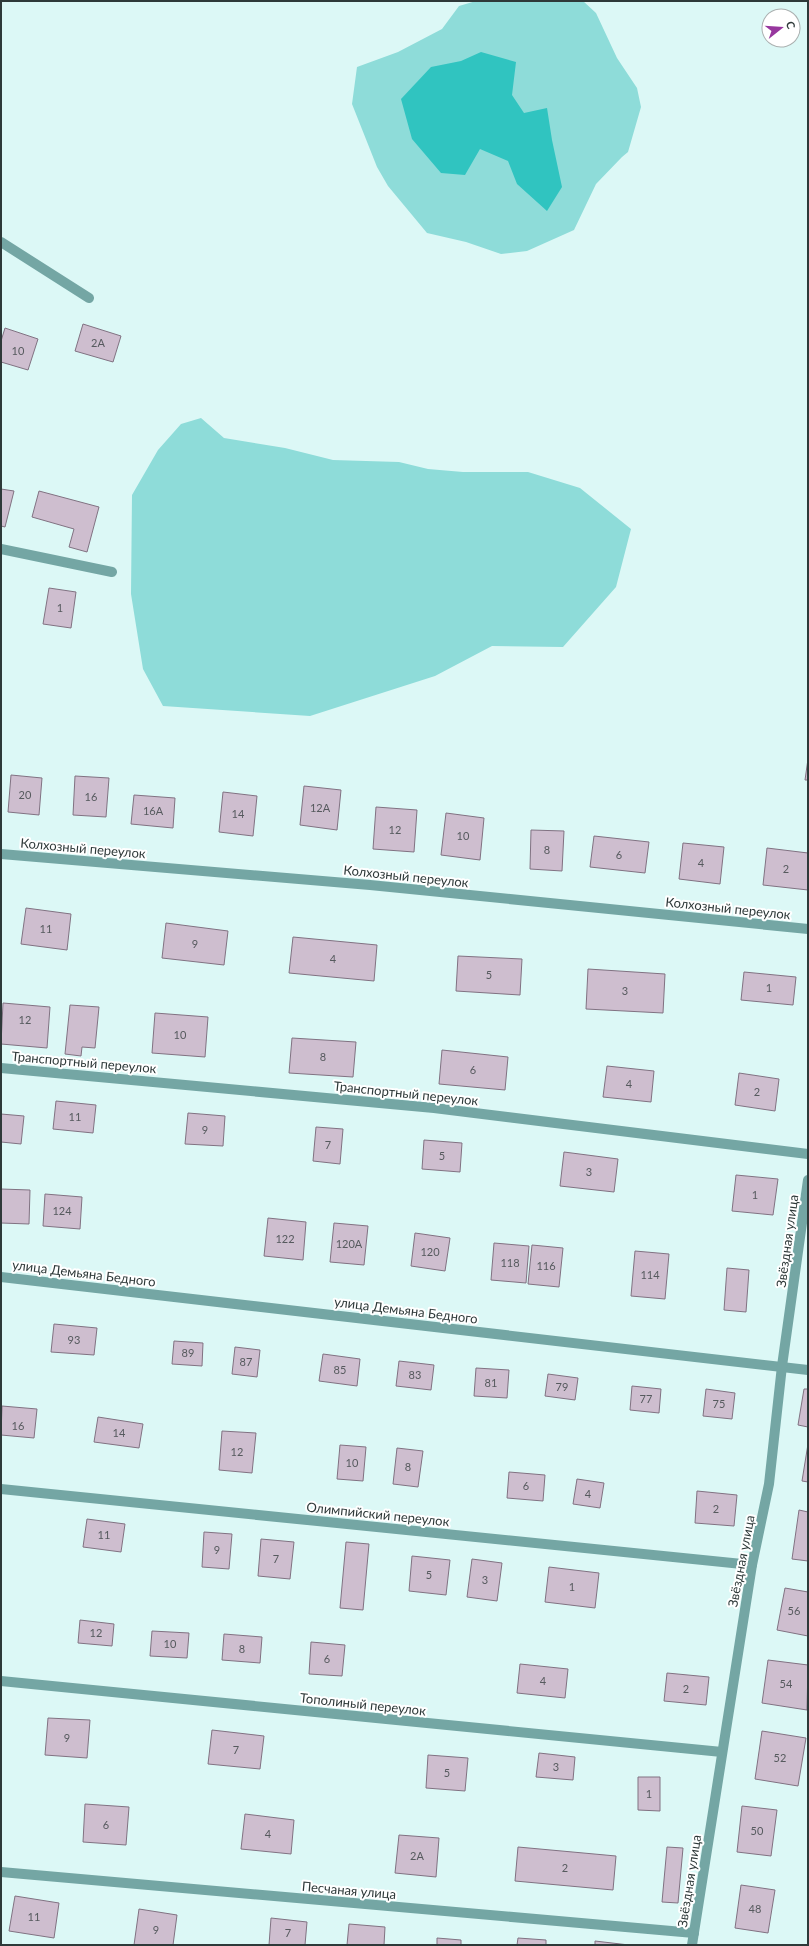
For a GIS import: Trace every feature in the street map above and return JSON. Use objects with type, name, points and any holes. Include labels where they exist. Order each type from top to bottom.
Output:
[{"type":"street","points":[[1,242],[89,298]]},
{"type":"street","points":[[1,549],[112,572]]},
{"type":"street","name":"Колхозный переулок","points":[[1,854],[370,885],[808,929]]},
{"type":"street","name":"Транспортный переулок","points":[[1,1068],[434,1108],[808,1154]]},
{"type":"street","name":"Звёздная улица","points":[[692,1945],[752,1565],[769,1484],[782,1366],[808,1180]]},
{"type":"street","name":"улица Демьяна Бедного","points":[[1,1277],[808,1370]]},
{"type":"street","name":"Олимпийский переулок","points":[[1,1489],[752,1565]]},
{"type":"street","name":"Тополиный переулок","points":[[1,1681],[722,1752]]},
{"type":"street","name":"Песчаная улица","points":[[1,1872],[694,1933]]},
{"type":"shaded area","points":[[476,1],[583,1],[596,13],[617,58],[637,88],[641,107],[628,152],[596,184],[574,230],[527,251],[501,254],[466,242],[427,233],[388,186],[377,167],[352,104],[357,67],[398,52],[442,29],[459,6]]},
{"type":"shaded area","points":[[481,52],[516,62],[512,95],[524,113],[547,108],[562,187],[547,211],[517,184],[508,161],[480,149],[465,175],[441,173],[412,139],[401,99],[431,67],[461,61]]},
{"type":"shaded area","points":[[201,418],[224,438],[285,448],[333,460],[399,462],[428,469],[463,472],[528,472],[580,488],[631,529],[616,587],[563,647],[492,646],[435,676],[310,716],[163,706],[143,669],[131,594],[132,495],[158,450],[181,424]]},
{"type":"building","points":[[83,324],[121,336],[113,362],[75,351]]},
{"type":"building","points":[[5,328],[38,339],[28,370],[1,362],[1,341]]},
{"type":"building","points":[[1,489],[14,491],[5,527],[1,526]]},
{"type":"building","points":[[39,491],[99,507],[87,552],[69,547],[74,529],[32,517]]},
{"type":"building","points":[[49,588],[76,592],[71,628],[43,624]]},
{"type":"building","points":[[808,759],[808,780],[805,780]]},
{"type":"building","points":[[11,775],[42,778],[39,815],[8,812]]},
{"type":"building","points":[[75,776],[109,778],[106,817],[73,815]]},
{"type":"building","points":[[304,786],[341,790],[337,830],[300,825]]},
{"type":"building","points":[[223,792],[257,796],[253,836],[219,832]]},
{"type":"building","points":[[134,795],[175,798],[173,828],[131,824]]},
{"type":"building","points":[[376,807],[417,810],[414,852],[373,849]]},
{"type":"building","points":[[446,813],[484,818],[480,860],[441,855]]},
{"type":"building","points":[[531,830],[564,831],[562,871],[530,869]]},
{"type":"building","points":[[594,836],[649,842],[645,873],[590,867]]},
{"type":"building","points":[[683,843],[724,847],[720,884],[679,879]]},
{"type":"building","points":[[767,848],[808,853],[808,890],[763,885]]},
{"type":"building","points":[[26,908],[71,914],[67,950],[21,944]]},
{"type":"building","points":[[166,923],[228,931],[224,965],[162,958]]},
{"type":"building","points":[[293,937],[377,945],[374,981],[289,973]]},
{"type":"building","points":[[458,956],[522,959],[520,995],[456,991]]},
{"type":"building","points":[[588,969],[665,974],[663,1013],[586,1009]]},
{"type":"building","points":[[744,972],[796,977],[793,1005],[741,1000]]},
{"type":"building","points":[[3,1003],[50,1007],[47,1048],[1,1044]]},
{"type":"building","points":[[70,1005],[99,1007],[95,1048],[82,1047],[81,1056],[65,1054]]},
{"type":"building","points":[[155,1013],[208,1017],[205,1057],[152,1053]]},
{"type":"building","points":[[292,1038],[356,1042],[353,1077],[289,1073]]},
{"type":"building","points":[[442,1050],[508,1057],[505,1090],[439,1084]]},
{"type":"building","points":[[607,1066],[654,1071],[651,1102],[603,1097]]},
{"type":"building","points":[[739,1073],[779,1079],[775,1111],[735,1105]]},
{"type":"building","points":[[56,1101],[96,1105],[93,1133],[53,1129]]},
{"type":"building","points":[[188,1113],[225,1116],[223,1146],[185,1144]]},
{"type":"building","points":[[1,1114],[24,1116],[21,1144],[1,1142]]},
{"type":"building","points":[[316,1127],[343,1129],[340,1164],[313,1161]]},
{"type":"building","points":[[424,1140],[462,1143],[460,1172],[422,1169]]},
{"type":"building","points":[[564,1152],[618,1159],[614,1192],[560,1186]]},
{"type":"building","points":[[736,1175],[778,1179],[773,1215],[732,1211]]},
{"type":"building","points":[[1,1189],[30,1190],[29,1224],[1,1223]]},
{"type":"building","points":[[45,1194],[82,1197],[80,1229],[43,1226]]},
{"type":"building","points":[[268,1218],[306,1222],[303,1260],[264,1256]]},
{"type":"building","points":[[334,1223],[368,1226],[364,1265],[330,1262]]},
{"type":"building","points":[[415,1233],[450,1238],[445,1271],[411,1266]]},
{"type":"building","points":[[494,1243],[529,1246],[526,1283],[491,1280]]},
{"type":"building","points":[[532,1245],[563,1248],[559,1287],[528,1284]]},
{"type":"building","points":[[635,1251],[669,1254],[665,1299],[631,1296]]},
{"type":"building","points":[[727,1268],[749,1270],[746,1312],[724,1310]]},
{"type":"building","points":[[54,1324],[97,1328],[94,1355],[51,1352]]},
{"type":"building","points":[[174,1341],[203,1343],[202,1366],[172,1364]]},
{"type":"building","points":[[235,1347],[260,1350],[257,1377],[232,1374]]},
{"type":"building","points":[[323,1354],[360,1359],[357,1386],[319,1381]]},
{"type":"building","points":[[399,1361],[434,1365],[431,1390],[396,1386]]},
{"type":"building","points":[[476,1368],[509,1370],[507,1398],[474,1396]]},
{"type":"building","points":[[548,1374],[578,1378],[575,1400],[545,1396]]},
{"type":"building","points":[[632,1386],[661,1389],[659,1413],[630,1410]]},
{"type":"building","points":[[706,1389],[735,1393],[732,1419],[703,1416]]},
{"type":"building","points":[[804,1389],[808,1389],[808,1427],[798,1425]]},
{"type":"building","points":[[2,1406],[37,1409],[34,1438],[1,1435]]},
{"type":"building","points":[[98,1417],[143,1424],[139,1448],[94,1442]]},
{"type":"building","points":[[222,1431],[256,1433],[252,1473],[219,1470]]},
{"type":"building","points":[[808,1444],[808,1482],[802,1481]]},
{"type":"building","points":[[340,1445],[366,1447],[363,1481],[337,1479]]},
{"type":"building","points":[[397,1448],[423,1451],[418,1487],[393,1484]]},
{"type":"building","points":[[509,1472],[545,1475],[543,1501],[507,1498]]},
{"type":"building","points":[[577,1479],[604,1483],[600,1508],[573,1504]]},
{"type":"building","points":[[697,1491],[737,1495],[734,1526],[695,1523]]},
{"type":"building","points":[[799,1510],[808,1512],[808,1561],[792,1559]]},
{"type":"building","points":[[87,1519],[125,1524],[121,1552],[83,1547]]},
{"type":"building","points":[[204,1532],[232,1534],[229,1569],[202,1567]]},
{"type":"building","points":[[261,1539],[294,1542],[290,1579],[258,1576]]},
{"type":"building","points":[[346,1542],[369,1544],[363,1610],[340,1608]]},
{"type":"building","points":[[412,1556],[450,1560],[446,1595],[409,1591]]},
{"type":"building","points":[[472,1559],[502,1563],[497,1601],[467,1597]]},
{"type":"building","points":[[549,1567],[599,1573],[595,1608],[545,1602]]},
{"type":"building","points":[[785,1588],[808,1592],[808,1636],[777,1630]]},
{"type":"building","points":[[80,1620],[114,1624],[112,1646],[78,1643]]},
{"type":"building","points":[[152,1631],[189,1633],[187,1658],[150,1656]]},
{"type":"building","points":[[224,1634],[262,1637],[260,1663],[222,1660]]},
{"type":"building","points":[[311,1642],[345,1645],[342,1676],[309,1674]]},
{"type":"building","points":[[768,1660],[808,1665],[807,1710],[762,1703]]},
{"type":"building","points":[[520,1664],[568,1669],[565,1698],[517,1693]]},
{"type":"building","points":[[667,1673],[709,1677],[706,1705],[664,1701]]},
{"type":"building","points":[[48,1718],[90,1720],[87,1758],[45,1755]]},
{"type":"building","points":[[212,1730],[264,1736],[260,1769],[208,1764]]},
{"type":"building","points":[[762,1731],[806,1738],[798,1786],[755,1779]]},
{"type":"building","points":[[539,1753],[575,1757],[573,1780],[536,1777]]},
{"type":"building","points":[[428,1755],[468,1758],[465,1791],[426,1788]]},
{"type":"building","points":[[638,1777],[660,1777],[660,1811],[638,1810]]},
{"type":"building","points":[[85,1804],[129,1807],[126,1845],[83,1842]]},
{"type":"building","points":[[742,1806],[777,1810],[771,1856],[737,1852]]},
{"type":"building","points":[[245,1814],[294,1820],[291,1854],[241,1849]]},
{"type":"building","points":[[399,1835],[439,1838],[436,1877],[395,1873]]},
{"type":"building","points":[[518,1847],[616,1856],[613,1890],[515,1881]]},
{"type":"building","points":[[667,1847],[683,1848],[678,1903],[662,1902]]},
{"type":"building","points":[[741,1885],[775,1890],[768,1933],[735,1928]]},
{"type":"building","points":[[15,1896],[59,1903],[54,1938],[9,1931]]},
{"type":"building","points":[[139,1909],[177,1915],[173,1945],[134,1945]]},
{"type":"building","points":[[271,1918],[307,1922],[305,1945],[269,1945]]},
{"type":"building","points":[[349,1924],[385,1927],[384,1945],[347,1945]]},
{"type":"building","points":[[437,1938],[461,1940],[461,1945],[437,1945]]},
{"type":"building","points":[[518,1938],[546,1940],[546,1945],[517,1945]]},
{"type":"building","points":[[595,1941],[629,1945],[595,1945]]}]
